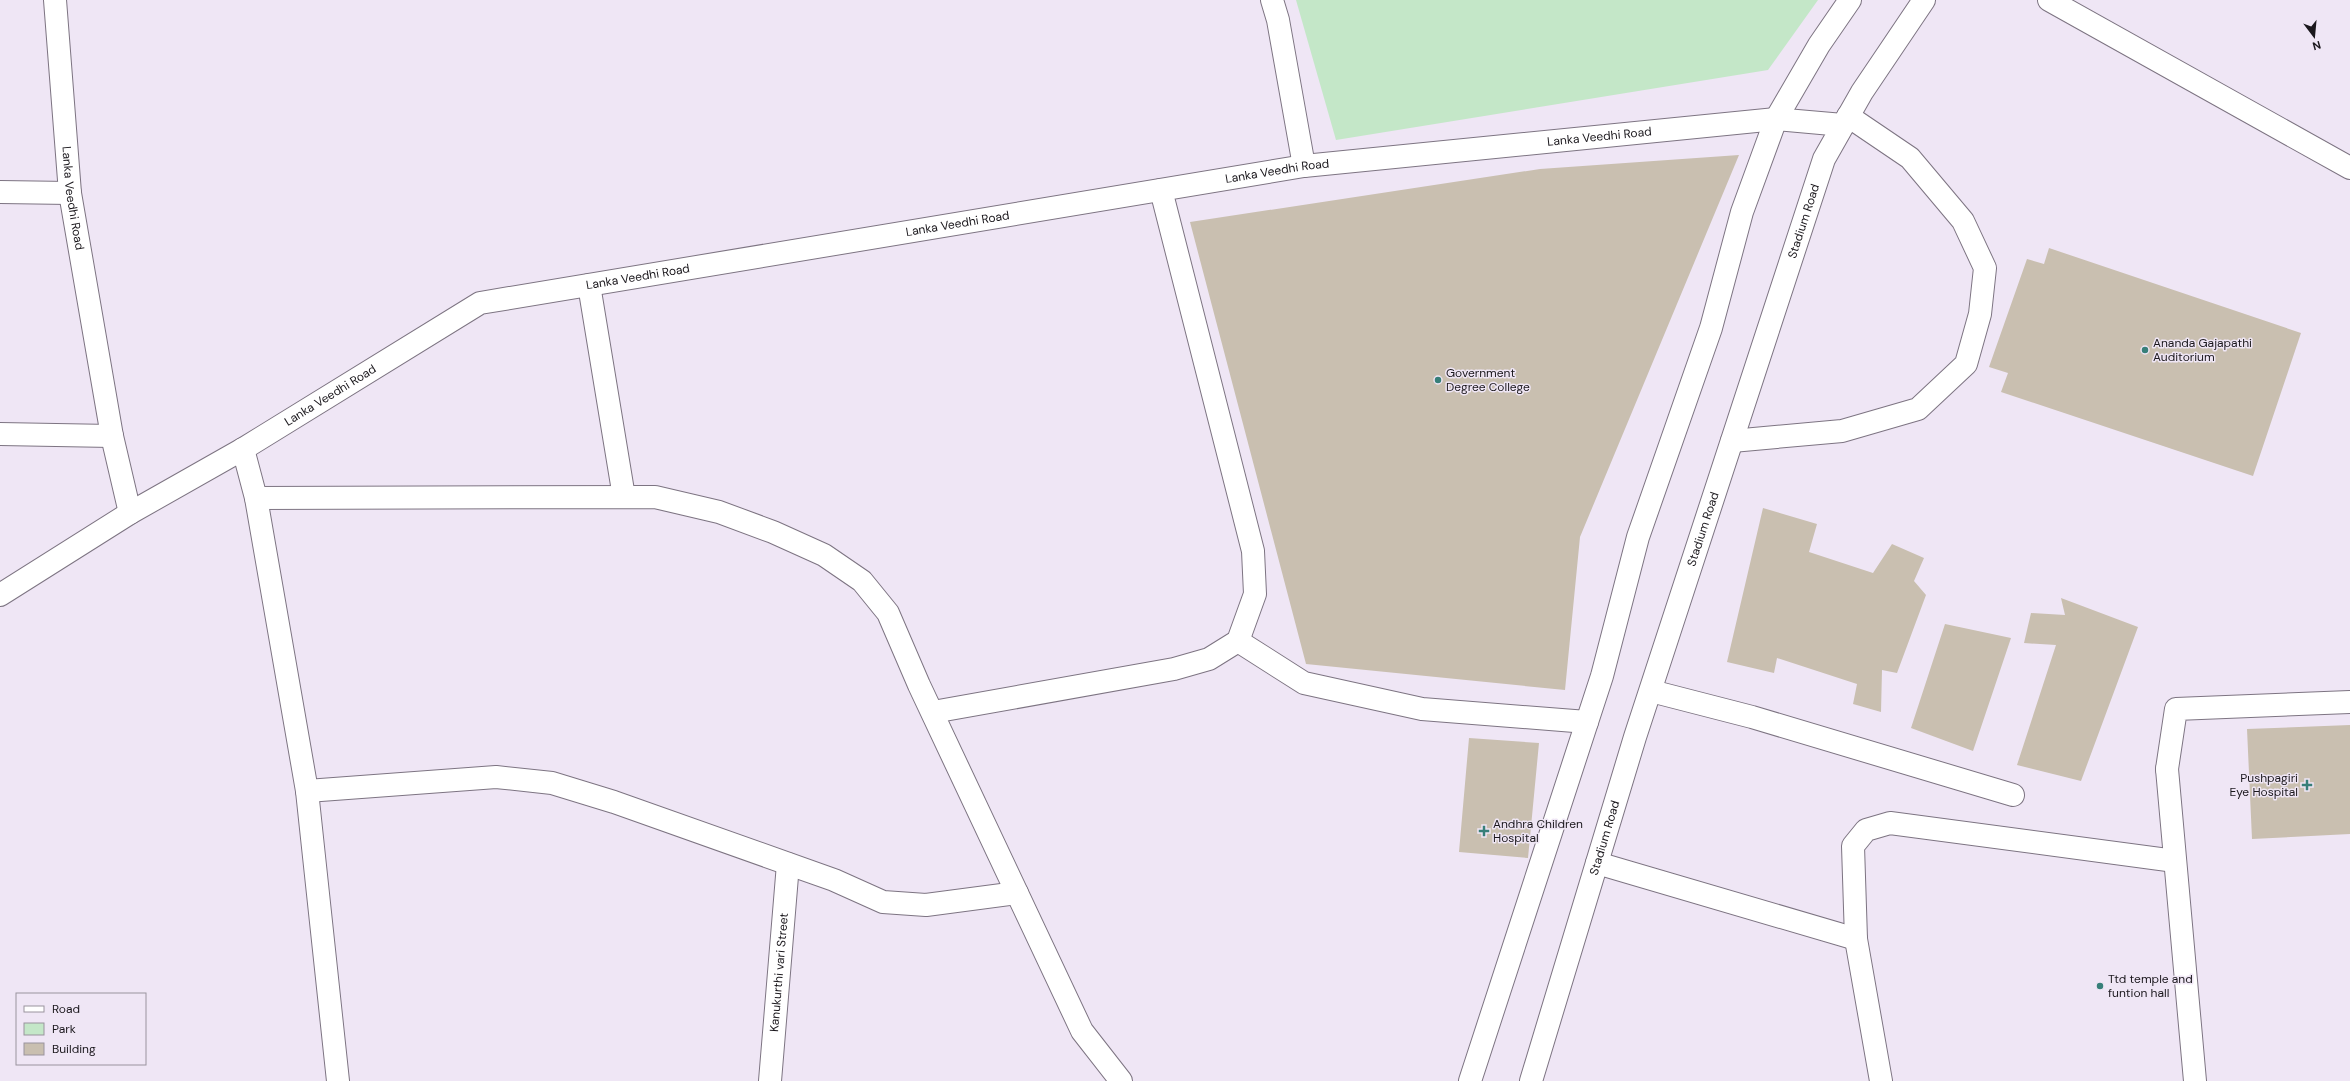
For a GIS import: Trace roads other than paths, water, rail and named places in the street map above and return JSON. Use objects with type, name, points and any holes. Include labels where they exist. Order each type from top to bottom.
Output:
[{"type":"street","name":"Lanka Veedhi Road","points":[[56,0],[70,193],[112,436],[130,513]]},
{"type":"street","points":[[1272,0],[1278,20],[1304,166]]},
{"type":"street","points":[[1470,1081],[1602,676],[1638,537],[1711,328],[1742,212],[1776,119],[1819,45],[1850,0]]},
{"type":"street","name":"Stadium Road","points":[[1530,1081],[1651,691],[1824,159],[1862,92],[1924,0]]},
{"type":"street","points":[[2049,0],[2350,168]]},
{"type":"street","name":"Lanka Veedhi Road","points":[[0,595],[130,513],[243,449],[480,303],[1304,166],[1776,119],[1846,121]]},
{"type":"street","points":[[1732,441],[1842,431],[1918,409],[1966,364],[1980,314],[1984,268],[1964,220],[1910,158],[1846,121]]},
{"type":"street","points":[[933,712],[1174,669],[1209,659],[1238,641],[1255,594],[1253,551],[1161,190]]},
{"type":"street","points":[[0,192],[70,193]]},
{"type":"street","points":[[589,285],[624,497]]},
{"type":"street","points":[[0,434],[112,436]]},
{"type":"street","points":[[243,449],[256,498],[307,791],[338,1081]]},
{"type":"street","points":[[256,498],[655,497],[719,512],[773,532],[824,555],[862,581],[888,613],[1082,1031],[1121,1081]]},
{"type":"street","points":[[1238,641],[1304,683],[1422,709],[1587,722]]},
{"type":"street","points":[[1651,691],[1752,717],[2013,795]]},
{"type":"street","points":[[2195,1081],[2167,769],[2176,709],[2350,702]]},
{"type":"street","points":[[307,791],[496,777],[552,783],[614,802],[834,880],[883,902],[926,905],[1017,892]]},
{"type":"street","points":[[1880,1081],[1856,939],[1853,846],[1866,830],[1890,823],[2175,861]]},
{"type":"street","points":[[1597,863],[1856,939]]},
{"type":"street","name":"Kanukurthi vari Street","points":[[770,1081],[788,864]]},
{"type":"place","name":"Ananda Gajapathi Auditorium","points":[[2145,350]]},
{"type":"place","name":"Government Degree College","points":[[1438,380]]},
{"type":"place","name":"Pushpagiri Eye Hospital","points":[[2307,785]]},
{"type":"place","name":"Andhra Children Hospital","points":[[1484,831]]},
{"type":"place","name":"Ttd temple and funtion hall","points":[[2100,986]]}]
